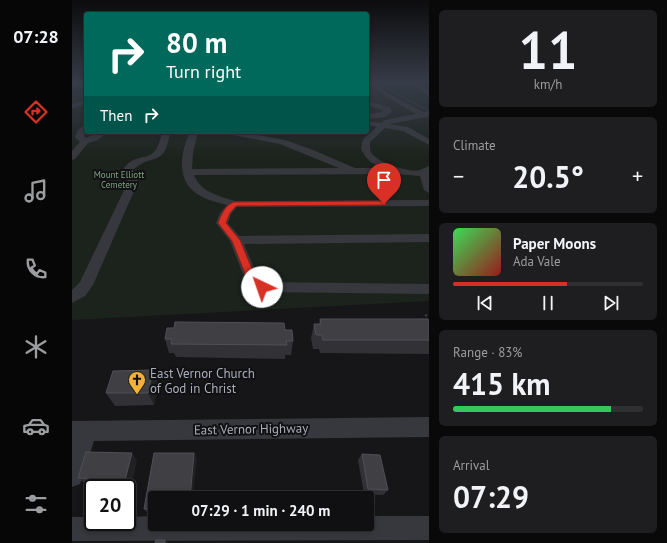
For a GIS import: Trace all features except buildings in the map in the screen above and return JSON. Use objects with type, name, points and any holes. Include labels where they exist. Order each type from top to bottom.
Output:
[{"type":"street","points":[[369,118],[388,112],[386,108]]},
{"type":"street","points":[[414,108],[427,115]]},
{"type":"street","points":[[72,110],[84,110]]},
{"type":"street","points":[[396,171],[376,162],[366,151],[364,146],[366,141],[382,125],[395,119],[427,115]]},
{"type":"street","points":[[369,123],[409,130],[429,142]]},
{"type":"street","points":[[83,128],[79,137],[85,141]]},
{"type":"street","points":[[72,157],[85,141],[96,138],[101,134]]},
{"type":"street","points":[[72,297],[80,292],[86,285],[133,182],[129,168],[132,164],[155,156],[161,151],[165,134]]},
{"type":"street","points":[[193,134],[187,156],[188,172],[194,185],[211,196],[234,204],[429,203]]},
{"type":"street","points":[[238,134],[282,142],[320,156],[354,172]]},
{"type":"street","points":[[188,172],[428,172],[429,190]]},
{"type":"street","points":[[234,204],[226,212],[222,223],[236,240],[253,283],[262,287],[429,289]]},
{"type":"street","points":[[236,240],[429,238]]},
{"type":"street","name":"East Vernor Highway","points":[[79,431],[429,427]]},
{"type":"street","points":[[72,476],[79,431]]},
{"type":"street","points":[[72,529],[429,528]]},
{"type":"path","points":[[424,325],[422,319],[429,314]]},
{"type":"green space","name":"Mount Elliott Cemetery","points":[[72,108],[84,108],[84,134],[369,134],[369,108],[429,108],[429,301],[72,320]]},
{"type":"waterway","points":[[424,108],[429,111]]},
{"type":"place","name":"East Vernor Church of God in Christ","points":[[137,395]]},
{"type":"route","points":[[262,287],[253,283],[236,240],[222,223],[226,212],[234,204],[384,204]]}]
